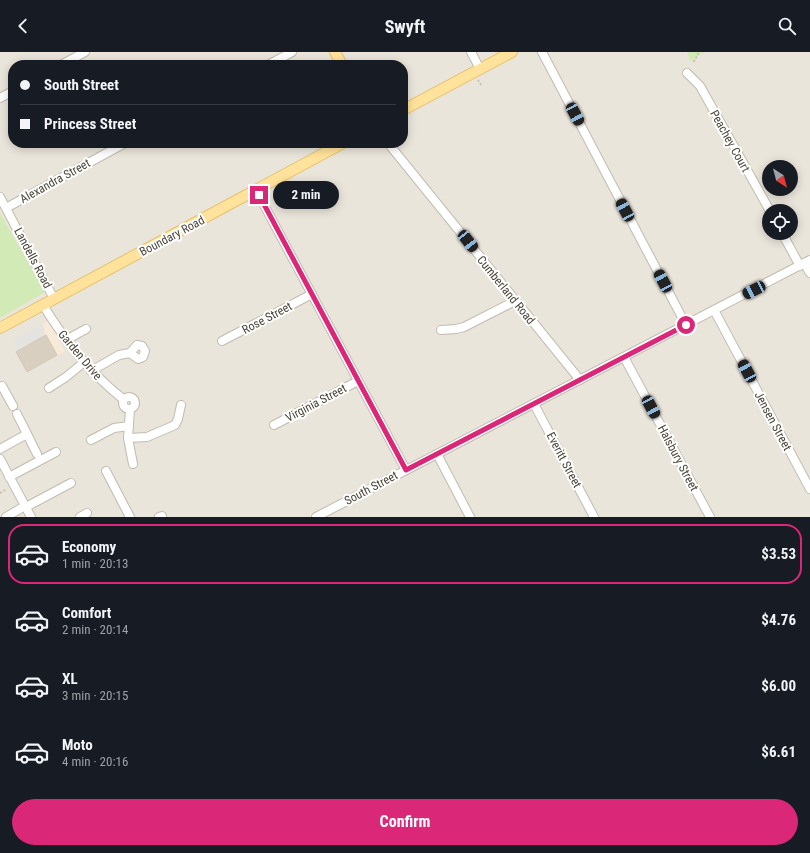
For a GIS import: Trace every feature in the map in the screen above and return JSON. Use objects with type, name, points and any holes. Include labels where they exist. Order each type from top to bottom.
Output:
[{"type":"main road","points":[[408,107],[512,52]]},
{"type":"main road","name":"Boundary Road","points":[[0,328],[334,148]]},
{"type":"street","points":[[70,60],[85,52]]},
{"type":"street","points":[[277,60],[292,52]]},
{"type":"street","points":[[471,52],[480,69]]},
{"type":"street","points":[[542,52],[686,325]]},
{"type":"street","name":"Peachey Court","points":[[687,73],[700,86],[766,204]]},
{"type":"street","name":"Alexandra Street","points":[[6,208],[116,148]]},
{"type":"street","name":"Cumberland Road","points":[[392,148],[580,380]]},
{"type":"street","points":[[256,190],[406,470]]},
{"type":"street","name":"Landells Road","points":[[0,197],[54,299]]},
{"type":"street","points":[[787,240],[805,263],[810,274]]},
{"type":"street","name":"South Street","points":[[316,517],[327,514],[406,470],[805,263]]},
{"type":"street","name":"Rose Street","points":[[222,341],[312,294]]},
{"type":"street","points":[[441,330],[464,327],[515,301]]},
{"type":"street","name":"Garden Drive","points":[[43,305],[66,340],[84,363],[91,371],[124,399],[123,407],[130,410],[129,426]]},
{"type":"street","name":"Jensen Street","points":[[714,310],[810,489]]},
{"type":"street","points":[[66,340],[86,329]]},
{"type":"street","points":[[91,371],[119,355],[130,353]]},
{"type":"street","name":"Halsbury Street","points":[[624,357],[710,517]]},
{"type":"street","points":[[49,388],[84,363]]},
{"type":"street","name":"Virginia Street","points":[[274,425],[358,381]]},
{"type":"street","points":[[0,387],[2,386],[37,454]]},
{"type":"street","name":"Everitt Street","points":[[534,404],[594,517]]},
{"type":"street","points":[[128,438],[147,437],[175,425],[181,405]]},
{"type":"street","points":[[91,440],[114,428],[129,426],[128,438],[133,464]]},
{"type":"street","points":[[0,449],[27,434]]},
{"type":"street","points":[[10,477],[56,452]]},
{"type":"street","points":[[437,454],[470,517]]},
{"type":"street","points":[[0,460],[31,517]]},
{"type":"street","points":[[106,471],[130,517]]},
{"type":"street","points":[[6,517],[70,483]]},
{"type":"path","points":[[694,62],[699,52]]},
{"type":"path","points":[[478,80],[481,85]]},
{"type":"shaded area","points":[[0,52],[810,52],[810,517],[0,517]]},
{"type":"shaded area","points":[[49,320],[65,351],[27,372],[16,352],[14,339]]},
{"type":"shaded area","points":[[43,323],[45,336],[16,352],[14,339]]},
{"type":"green space","points":[[687,52],[705,52],[696,57],[694,62],[690,60]]},
{"type":"green space","points":[[0,213],[45,292],[0,318]]},
{"type":"building","points":[[46,335],[57,355],[27,372],[16,352]]},
{"type":"route","points":[[259,195],[406,470],[686,325]]}]
